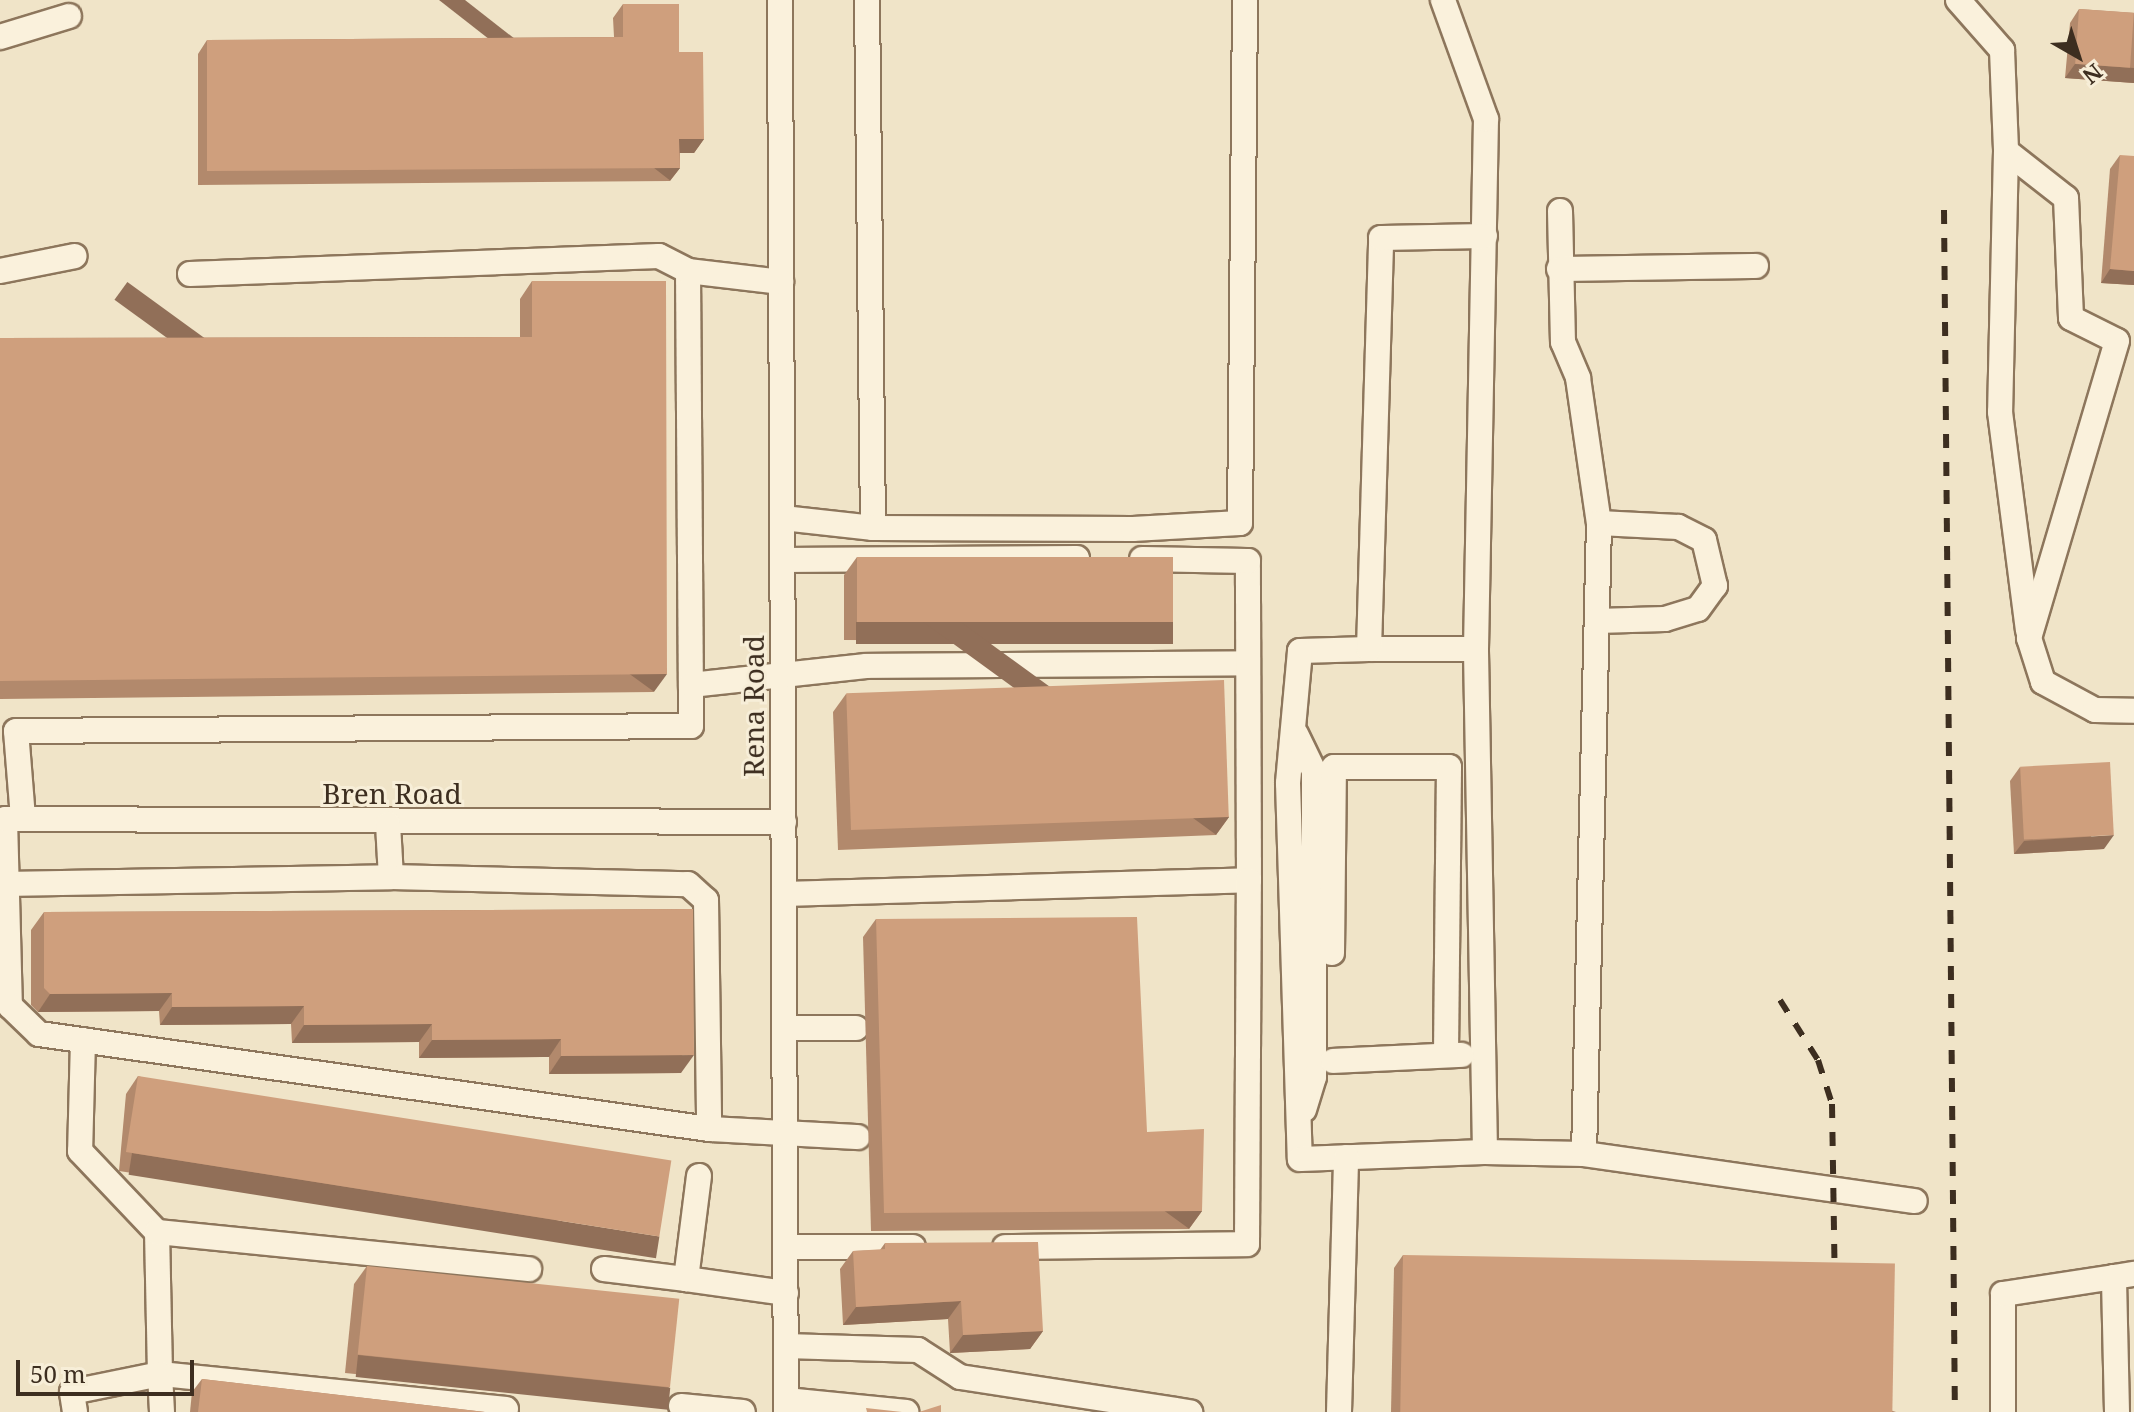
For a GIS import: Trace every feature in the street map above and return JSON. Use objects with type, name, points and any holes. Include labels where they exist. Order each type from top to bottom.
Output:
[{"type":"street","name":"Rena Road","points":[[780,0],[786,1406]]},
{"type":"street","points":[[867,0],[873,528]]},
{"type":"street","points":[[783,518],[873,528],[1240,523],[1245,0]]},
{"type":"street","points":[[1443,0],[1486,119],[1476,649],[1480,1055],[1485,1152]]},
{"type":"street","points":[[1958,0],[2002,50],[2006,151],[2000,412],[2029,638],[2043,682],[2095,710],[2134,711]]},
{"type":"street","points":[[0,37],[69,16]]},
{"type":"street","points":[[2006,151],[2066,198],[2071,318],[2117,341],[2029,638]]},
{"type":"street","points":[[1560,211],[1563,342],[1578,378],[1599,523],[1584,1154]]},
{"type":"street","points":[[1369,649],[1381,238],[1485,236]]},
{"type":"street","points":[[0,271],[75,256]]},
{"type":"street","points":[[190,274],[659,256],[688,271],[781,282]]},
{"type":"street","points":[[1559,269],[1756,266]]},
{"type":"street","points":[[688,271],[691,726],[8,729],[9,819],[4,884],[10,1006],[39,1034],[709,1129],[786,1136],[858,1137]]},
{"type":"street","points":[[1597,621],[1665,619],[1698,609],[1715,586],[1704,540],[1678,527],[1599,523]]},
{"type":"street","points":[[783,560],[1248,561],[1247,1244],[974,1247]]},
{"type":"street","points":[[1476,649],[1300,651],[1296,734],[1288,783],[1296,1077],[1303,1112],[1300,1159],[1485,1152],[1584,1154],[1915,1201]]},
{"type":"street","points":[[691,685],[783,678],[866,666],[1248,663]]},
{"type":"street","points":[[1332,953],[1334,767],[1449,767],[1446,1055]]},
{"type":"street","name":"Bren Road","points":[[9,819],[388,824],[784,822]]},
{"type":"street","points":[[388,824],[391,877]]},
{"type":"street","points":[[4,884],[391,877],[688,884],[706,900],[709,1129]]},
{"type":"street","points":[[784,894],[1249,880]]},
{"type":"street","points":[[785,1028],[856,1028]]},
{"type":"street","points":[[83,1040],[80,1151],[157,1232],[529,1269]]},
{"type":"street","points":[[1333,1061],[1480,1055]]},
{"type":"street","points":[[1339,1412],[1346,1157]]},
{"type":"street","points":[[686,1279],[699,1176]]},
{"type":"street","points":[[157,1232],[162,1412]]},
{"type":"street","points":[[786,1247],[942,1247]]},
{"type":"street","points":[[604,1269],[786,1293]]},
{"type":"street","points":[[2003,1412],[2003,1294],[2124,1276],[2117,1412]]},
{"type":"street","points":[[786,1346],[918,1350],[960,1377],[1190,1412]]},
{"type":"street","points":[[75,1412],[72,1392],[160,1374],[506,1409]]},
{"type":"street","points":[[681,1406],[743,1412]]},
{"type":"street","points":[[786,1406],[906,1412]]},
{"type":"building","points":[[623,4],[679,4],[679,52],[703,52],[704,139],[679,139],[680,168],[207,171],[207,40],[623,37]]},
{"type":"building","points":[[2079,9],[2134,13],[2130,68],[2075,64]]},
{"type":"building","points":[[2120,155],[2134,156],[2134,271],[2110,269]]},
{"type":"building","points":[[532,281],[666,281],[667,674],[0,681],[0,338],[532,337]]},
{"type":"building","points":[[857,557],[1173,557],[1173,622],[857,622]]},
{"type":"building","points":[[1224,680],[1229,817],[851,830],[846,693]]},
{"type":"building","points":[[2110,762],[2114,835],[2024,840],[2020,767]]},
{"type":"building","points":[[693,909],[694,1055],[561,1056],[561,1039],[432,1040],[432,1024],[304,1025],[304,1006],[172,1007],[172,993],[50,994],[44,988],[44,912]]},
{"type":"building","points":[[1137,917],[1147,1132],[1204,1129],[1202,1211],[884,1213],[876,919]]},
{"type":"building","points":[[138,1076],[671,1160],[659,1237],[126,1152]]},
{"type":"building","points":[[1038,1242],[1043,1331],[963,1335],[961,1301],[856,1307],[853,1251],[885,1249],[885,1243]]},
{"type":"building","points":[[1403,1255],[1895,1264],[1892,1412],[1400,1412]]},
{"type":"building","points":[[367,1266],[679,1299],[670,1387],[358,1355]]},
{"type":"building","points":[[202,1379],[485,1412],[198,1412]]},
{"type":"building","points":[[941,1405],[941,1412],[919,1412]]},
{"type":"building","points":[[866,1408],[902,1412],[867,1412]]},
{"type":"railway","points":[[1944,210],[1955,1412]]},
{"type":"railway","points":[[1780,1000],[1818,1060],[1832,1104],[1835,1286]]}]
